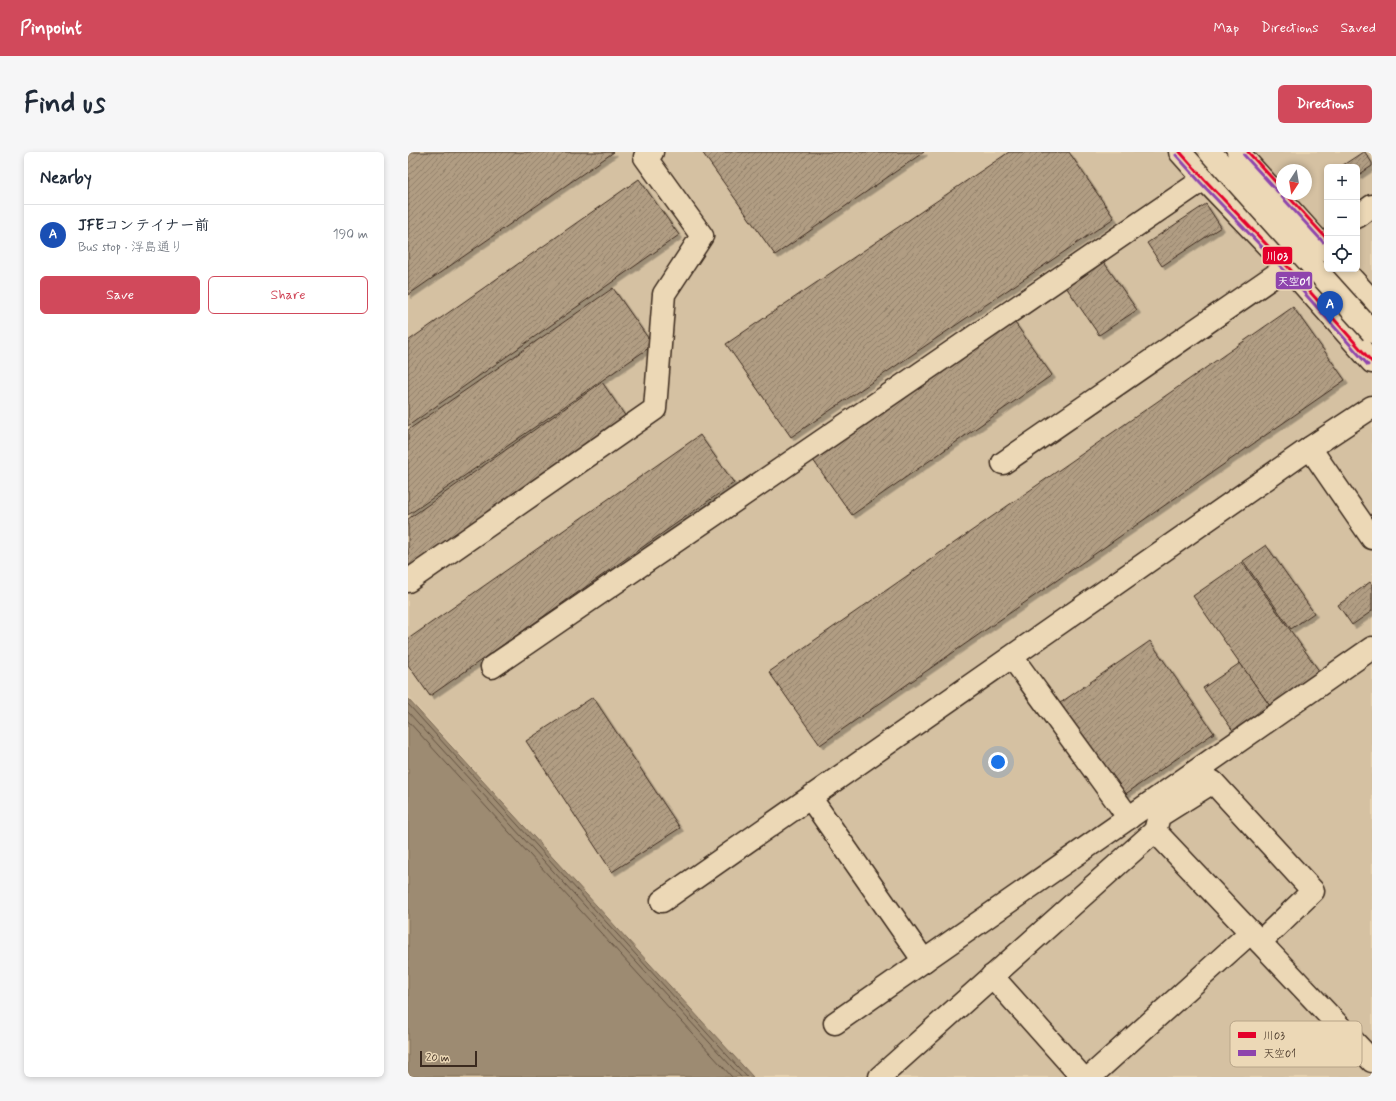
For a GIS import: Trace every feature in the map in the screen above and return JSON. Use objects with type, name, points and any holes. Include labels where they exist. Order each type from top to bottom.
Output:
[{"type":"main road","points":[[408,581],[655,409],[664,294],[702,236],[645,157],[652,152]]},
{"type":"main road","points":[[1180,152],[1288,267],[1372,362]]},
{"type":"main road","points":[[1210,152],[1372,332]]},
{"type":"main road","points":[[1238,152],[1324,248]]},
{"type":"main road","points":[[1248,152],[1276,182]]},
{"type":"main road","points":[[492,667],[1204,179]]},
{"type":"main road","points":[[1291,200],[1324,236]]},
{"type":"main road","points":[[1360,215],[1372,206]]},
{"type":"main road","points":[[1003,463],[1324,241]]},
{"type":"main road","points":[[1346,272],[1372,301]]},
{"type":"main road","points":[[1358,272],[1372,288]]},
{"type":"main road","points":[[662,901],[1310,448],[1372,408]]},
{"type":"main road","points":[[1310,448],[1369,528]]},
{"type":"main road","points":[[835,1023],[1372,648]]},
{"type":"main road","points":[[1012,657],[1129,818]]},
{"type":"main road","points":[[880,1077],[1155,831],[1159,816],[1213,782],[1313,891],[1255,937],[1090,1077]]},
{"type":"main road","points":[[814,803],[924,961]]},
{"type":"main road","points":[[1155,831],[1334,1021]]},
{"type":"main road","points":[[992,976],[1082,1077]]},
{"type":"main road","points":[[1362,1050],[1372,1061]]},
{"type":"shaded area","points":[[408,152],[1372,152],[1372,1077],[753,1077],[408,697]]},
{"type":"water","points":[[408,699],[753,1077],[408,1077]]},
{"type":"building","points":[[408,152],[614,152],[408,295]]},
{"type":"building","points":[[702,152],[924,152],[775,255]]},
{"type":"building","points":[[1009,152],[1069,152],[1114,218],[791,437],[726,344]]},
{"type":"building","points":[[1365,152],[1372,163],[1372,166],[1360,174],[1360,164],[1345,164]]},
{"type":"building","points":[[639,179],[679,235],[408,426],[408,341]]},
{"type":"building","points":[[1206,204],[1221,227],[1162,266],[1147,243]]},
{"type":"building","points":[[1103,261],[1137,310],[1099,335],[1066,287]]},
{"type":"building","points":[[613,288],[653,345],[408,515],[408,430]]},
{"type":"building","points":[[1293,307],[1345,380],[820,745],[769,672]]},
{"type":"building","points":[[1013,320],[1052,375],[852,515],[813,460]]},
{"type":"building","points":[[602,382],[626,417],[408,571],[408,519]]},
{"type":"building","points":[[700,435],[734,483],[430,696],[408,665],[408,639]]},
{"type":"building","points":[[1266,545],[1314,613],[1291,629],[1243,561]]},
{"type":"building","points":[[1242,562],[1322,675],[1272,709],[1193,596]]},
{"type":"building","points":[[1370,582],[1372,585],[1372,611],[1352,625],[1338,605]]},
{"type":"building","points":[[1150,641],[1214,733],[1124,795],[1060,703]]},
{"type":"building","points":[[1240,663],[1272,709],[1236,735],[1203,688]]},
{"type":"building","points":[[593,697],[680,828],[612,872],[526,741]]},
{"type":"transit line","name":"川03","points":[[1180,152],[1288,267],[1372,362]]},
{"type":"transit line","name":"川03","points":[[1248,152],[1276,182]]},
{"type":"transit line","name":"天空01","points":[[1176,155],[1284,270],[1368,365]]},
{"type":"transit line","name":"天空01","points":[[1244,155],[1276,190]]},
{"type":"transit line","name":"天空01","points":[[1285,200],[1323,242]]},
{"type":"transit line","name":"川03","points":[[1291,200],[1324,236]]},
{"type":"place","name":"JFEコンテイナー前","points":[[1330,324]]}]
